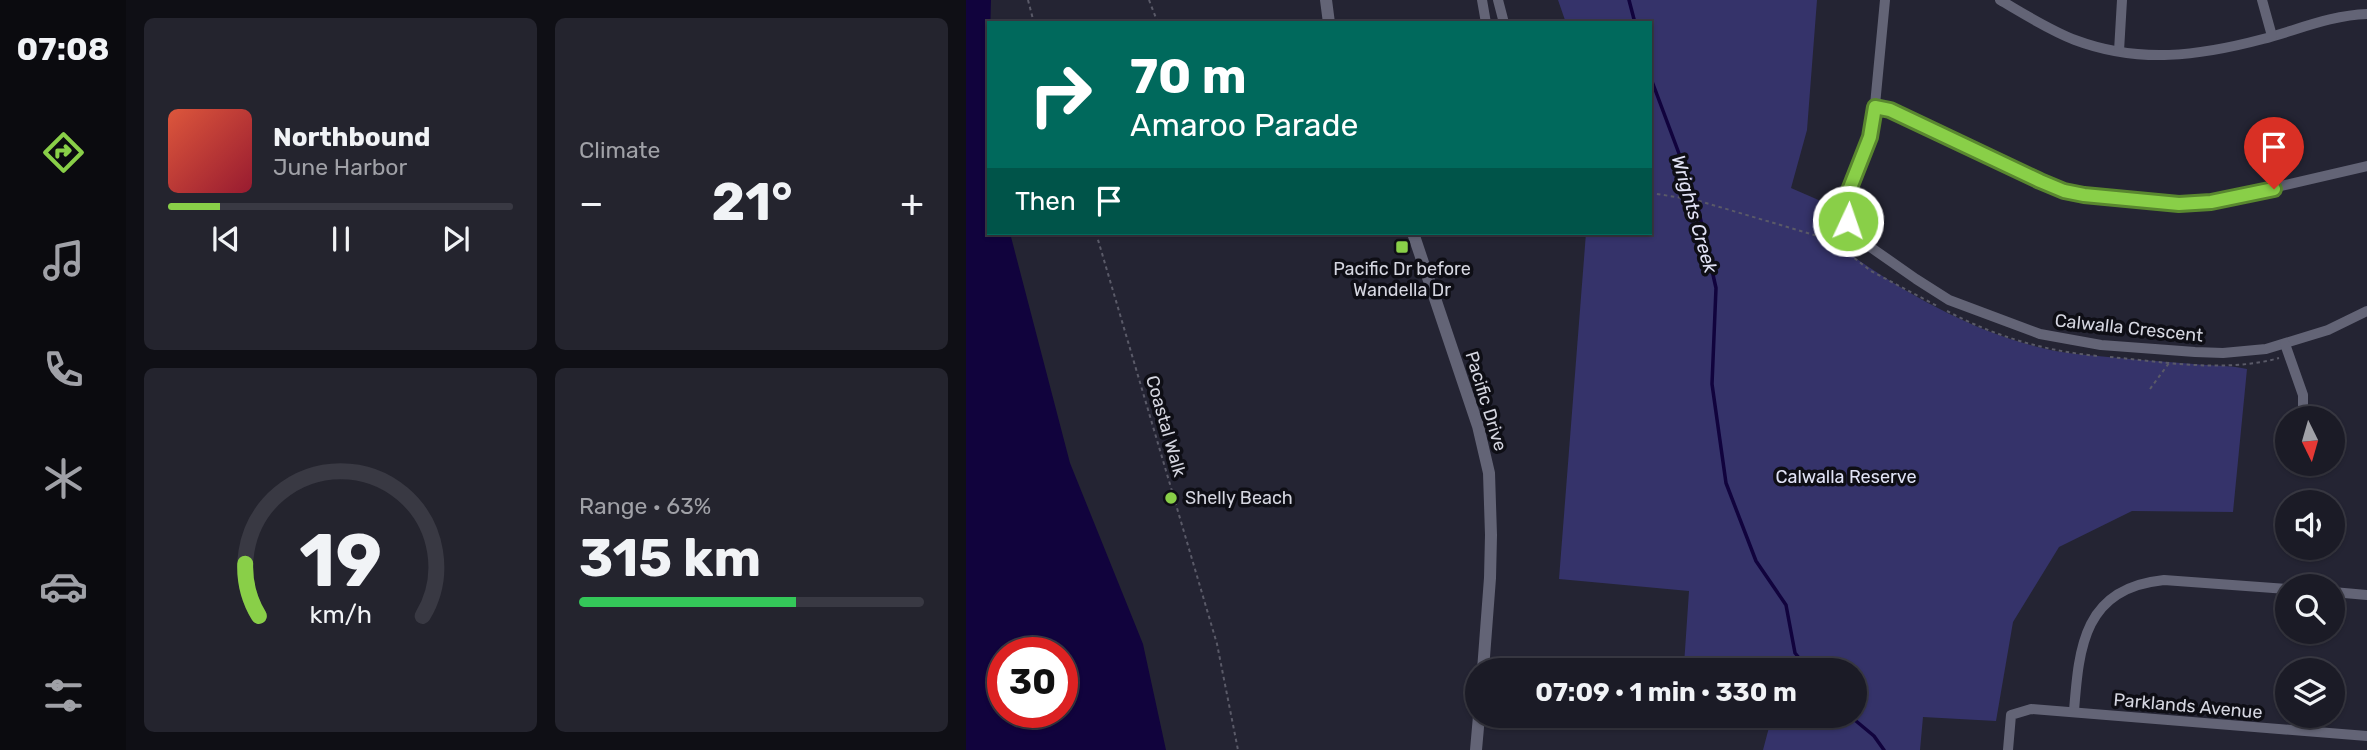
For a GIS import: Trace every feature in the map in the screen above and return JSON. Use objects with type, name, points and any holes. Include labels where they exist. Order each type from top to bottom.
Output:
[{"type":"street","points":[[1326,0],[1329,21]]},
{"type":"street","points":[[1482,0],[1486,21]]},
{"type":"street","points":[[1498,0],[1503,21]]},
{"type":"street","name":"Calwalla Crescent","points":[[1885,0],[1870,137],[1846,198],[1848,221],[1854,232],[1879,254],[1949,300],[2040,334],[2101,345],[2223,353],[2250,352],[2286,344],[2328,330],[2367,311]]},
{"type":"street","points":[[2000,0],[2073,39],[2119,51],[2164,56],[2196,54],[2326,20],[2367,14]]},
{"type":"street","points":[[2119,51],[2122,0]]},
{"type":"street","points":[[2262,0],[2272,36]]},
{"type":"street","points":[[1875,107],[1890,110],[2064,191],[2104,198],[2179,204],[2211,202],[2367,166]]},
{"type":"street","name":"Pacific Drive","points":[[1413,235],[1478,426],[1489,473],[1491,557],[1484,658]]},
{"type":"street","points":[[2286,344],[2303,395],[2303,406]]},
{"type":"street","points":[[2074,711],[2078,661],[2083,641],[2101,610],[2130,588],[2164,580],[2275,588]]},
{"type":"street","points":[[2345,593],[2367,595]]},
{"type":"street","name":"Parklands Avenue","points":[[2007,750],[2011,715],[2021,710],[2074,711],[2367,736]]},
{"type":"street","points":[[1476,750],[1478,728]]},
{"type":"path","points":[[1028,0],[1033,21]]},
{"type":"path","points":[[1149,0],[1159,21]]},
{"type":"path","name":"Coastal Walk","points":[[1097,235],[1217,644],[1238,750]]},
{"type":"path","points":[[2150,389],[2170,362]]},
{"type":"green space","name":"Calwalla Reserve","points":[[1558,0],[1817,0],[1807,130],[1791,188],[1830,205],[1831,240],[1916,296],[1979,327],[2044,348],[2076,354],[2247,369],[2233,512],[2132,511],[2059,547],[2013,622],[1996,721],[1923,717],[1920,750],[1763,750],[1769,728],[1867,728],[1867,658],[1684,658],[1689,591],[1559,579],[1586,235],[1652,235],[1652,21],[1565,21]]},
{"type":"shaded area","points":[[966,0],[991,0],[990,21],[987,21],[987,235],[1011,235],[1070,463],[1143,644],[1166,750],[966,750]]},
{"type":"waterway","name":"Wrights Creek","points":[[1629,0],[1634,21]]},
{"type":"waterway","name":"Wrights Creek","points":[[1652,81],[1696,199],[1716,288],[1712,384],[1726,483],[1756,561],[1786,605],[1795,653],[1799,658]]},
{"type":"waterway","name":"Wrights Creek","points":[[1864,728],[1884,750]]},
{"type":"place","name":"Pacific Dr before Wandella Dr","points":[[1402,247]]},
{"type":"place","name":"Shelly Beach","points":[[1171,498]]},
{"type":"route","points":[[1848,221],[1846,198],[1870,137],[1875,107],[1890,110],[2064,191],[2104,198],[2195,204],[2233,199],[2274,189]]}]
